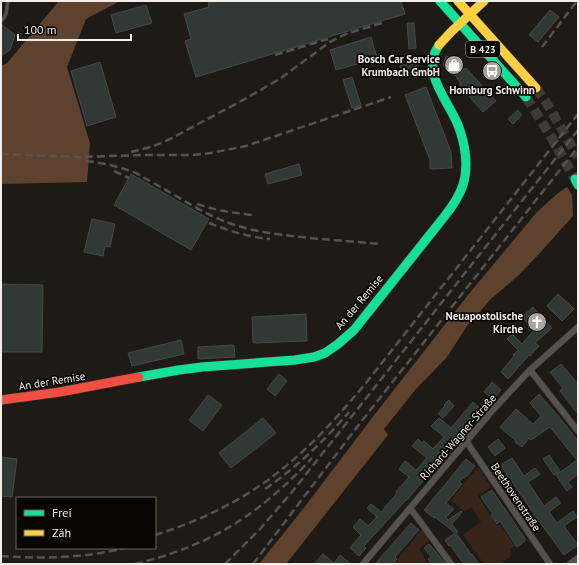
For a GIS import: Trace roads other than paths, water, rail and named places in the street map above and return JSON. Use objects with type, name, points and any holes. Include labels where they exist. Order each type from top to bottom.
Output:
[{"type":"street","name":"B 423","points":[[440,1],[465,19],[536,88]]},
{"type":"street","name":"B 423","points":[[458,1],[465,19],[526,97]]},
{"type":"street","name":"An der Remise","points":[[1,400],[80,389],[167,371],[307,358],[331,349],[344,340],[354,330],[444,217],[463,184],[465,164],[464,146],[454,116],[438,86],[434,75],[433,59],[435,51],[441,43],[484,1]]},
{"type":"street","name":"Richard-Wagner-Straße","points":[[363,564],[491,412],[530,370],[577,327]]},
{"type":"street","points":[[530,370],[578,431]]},
{"type":"street","name":"Beethovenstraße","points":[[466,441],[550,564]]},
{"type":"street","points":[[410,508],[451,564]]},
{"type":"street","points":[[570,564],[578,558]]},
{"type":"lane","points":[[1,21],[6,15],[8,1]]},
{"type":"tunnel","points":[[536,88],[546,102],[578,157]]},
{"type":"tunnel","points":[[526,97],[575,179]]},
{"type":"railway","points":[[542,47],[577,1]]},
{"type":"railway","points":[[131,152],[154,146],[170,139],[245,99],[281,78],[330,42],[346,34],[385,22]]},
{"type":"railway","points":[[275,55],[328,39]]},
{"type":"railway","points":[[1,154],[79,157],[192,155],[211,153],[246,146],[391,97]]},
{"type":"railway","points":[[156,535],[205,516],[237,500],[267,481],[315,440],[366,383],[578,114]]},
{"type":"railway","points":[[225,564],[260,529],[292,492],[578,130]]},
{"type":"railway","points":[[253,564],[357,427],[578,147]]},
{"type":"railway","points":[[86,161],[112,166],[138,174],[168,191]]},
{"type":"railway","points":[[114,171],[129,178]]},
{"type":"railway","points":[[164,189],[207,214],[244,228],[291,236],[380,244]]},
{"type":"railway","points":[[197,204],[224,211],[252,215]]},
{"type":"railway","points":[[209,223],[224,229],[254,237],[270,239]]},
{"type":"railway","points":[[265,489],[310,453],[349,412]]},
{"type":"railway","points":[[135,564],[186,548],[210,538],[233,525],[275,494],[312,458]]},
{"type":"railway","points":[[1,556],[63,557],[95,554],[120,549]]},
{"type":"place","name":"Bosch Car Service Krumbach GmbH","points":[[454,65]]},
{"type":"place","name":"Homburg Schwinn","points":[[492,71]]},
{"type":"place","name":"Neuapostolische Kirche","points":[[537,322]]}]
